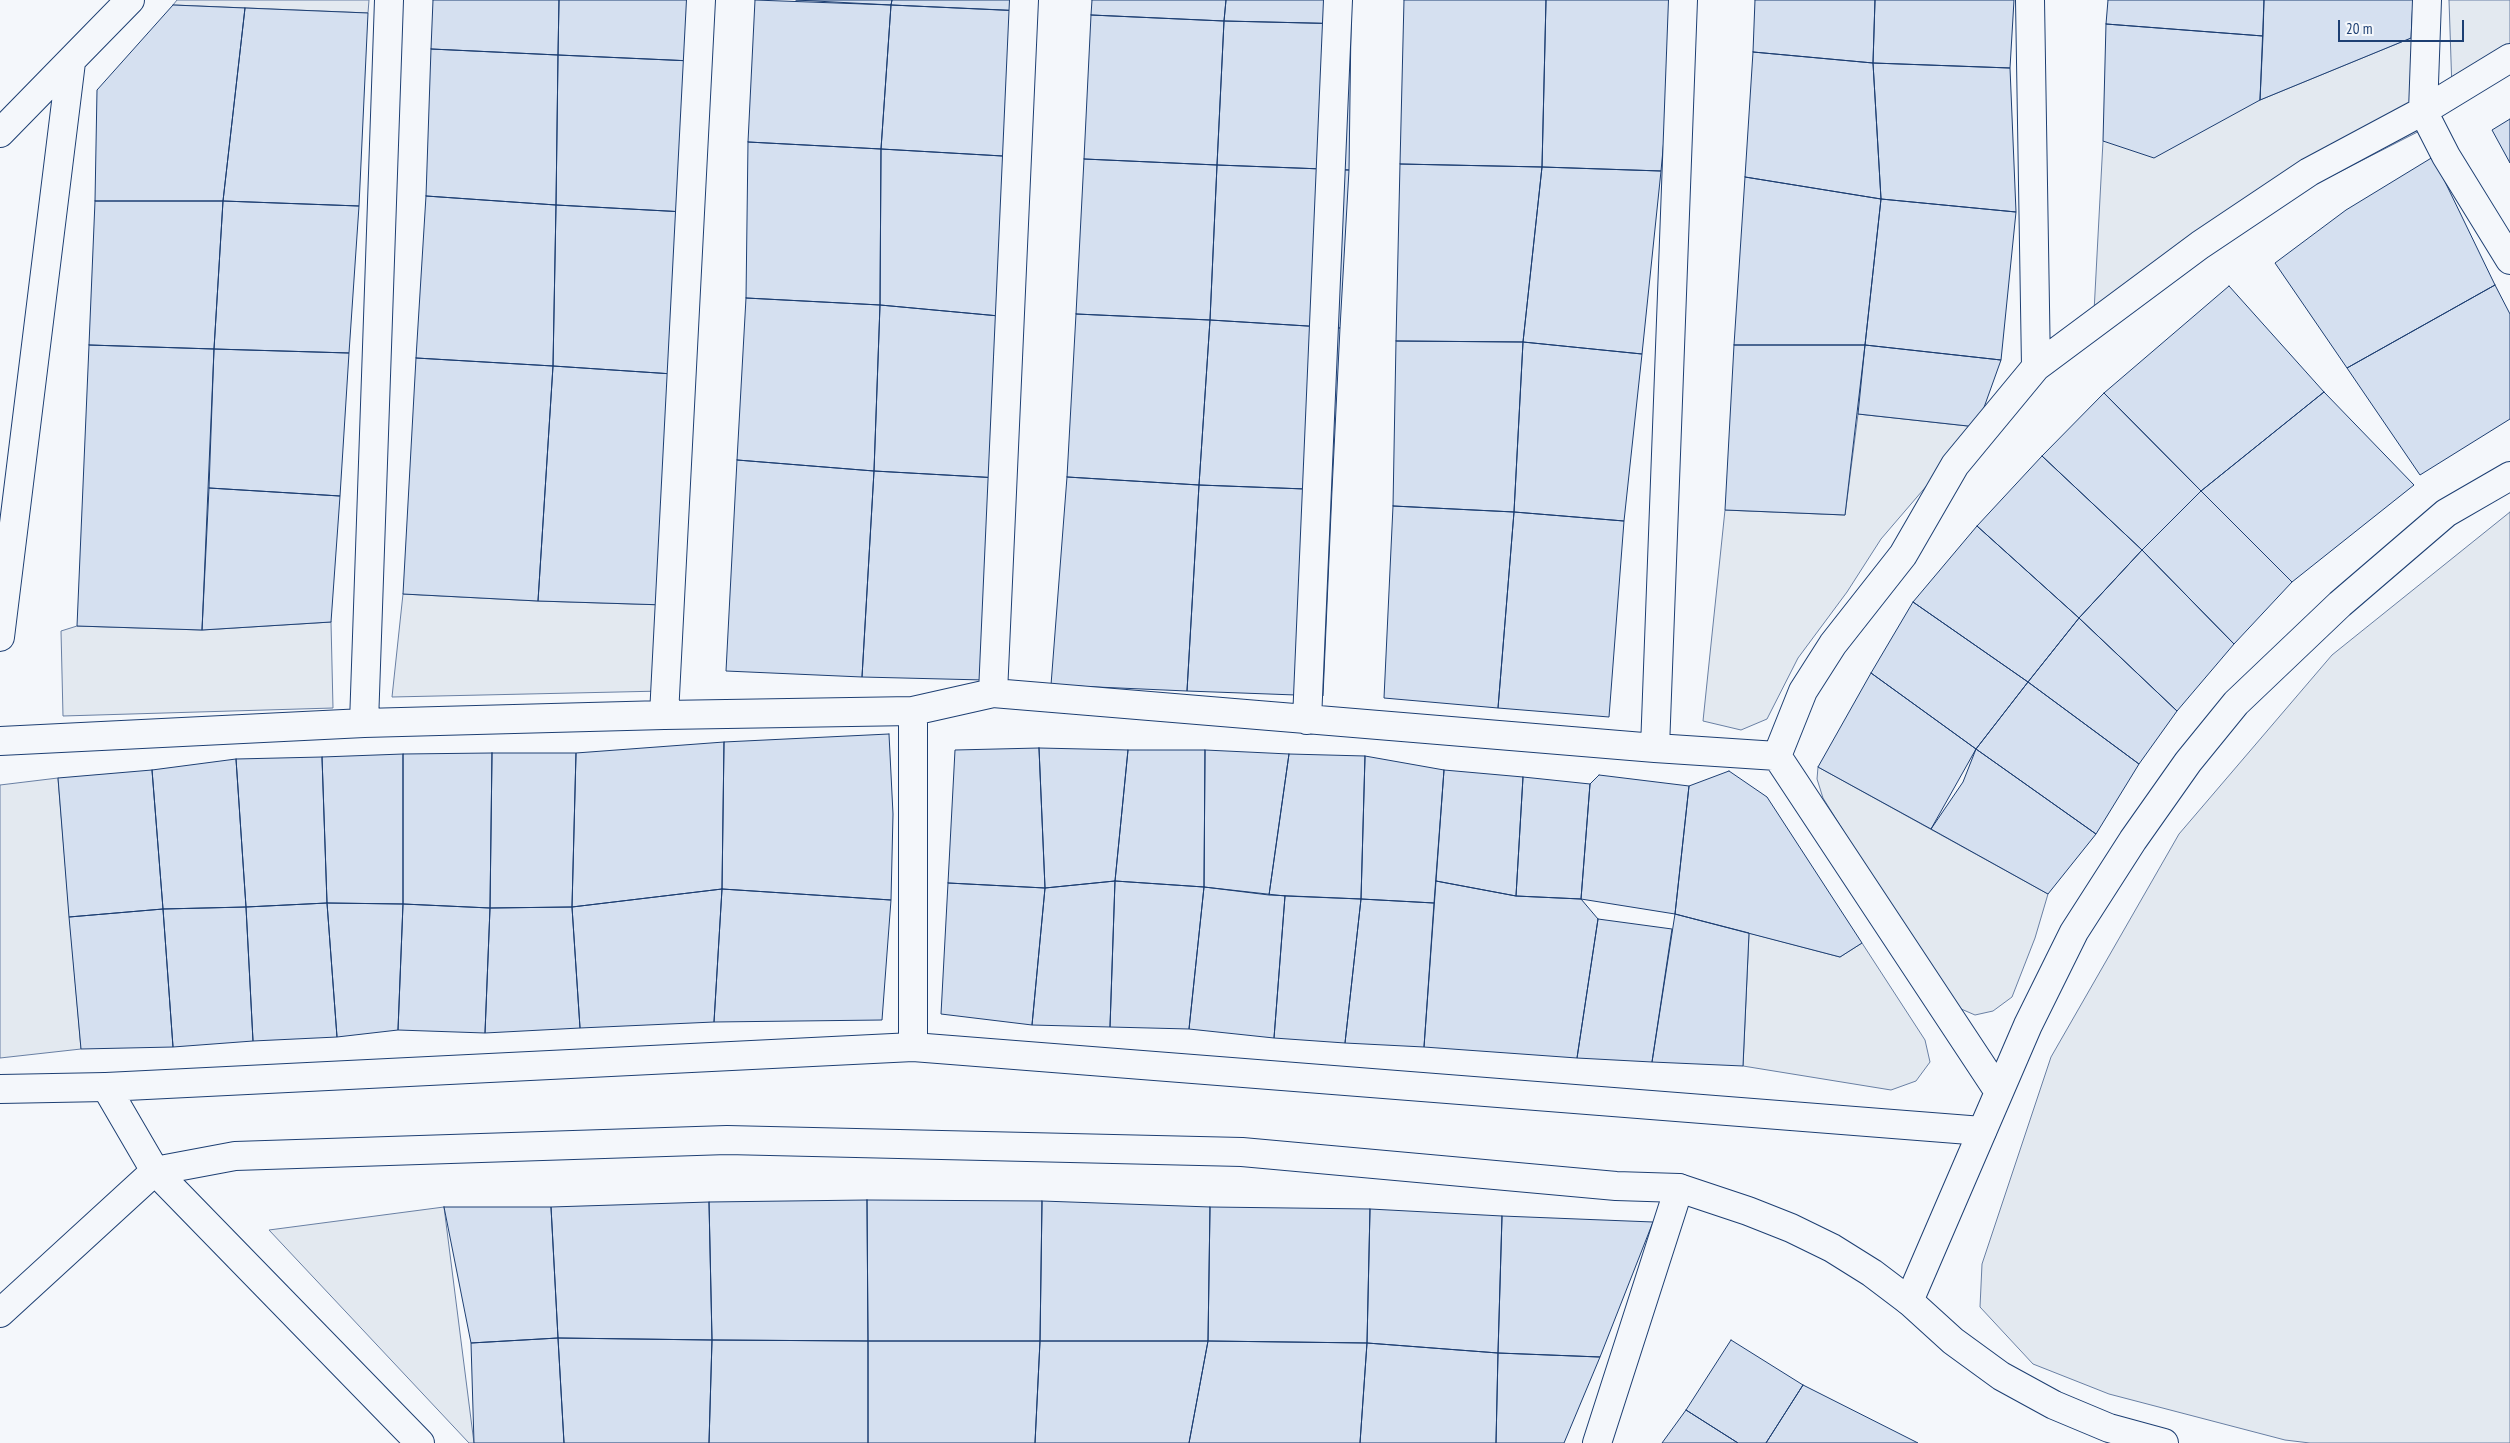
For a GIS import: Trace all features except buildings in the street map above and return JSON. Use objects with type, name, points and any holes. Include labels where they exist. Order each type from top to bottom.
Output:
[{"type":"street","points":[[0,133],[130,0]]},
{"type":"street","points":[[364,722],[389,0]]},
{"type":"street","points":[[664,714],[702,0]]},
{"type":"street","points":[[993,693],[1024,0]]},
{"type":"street","points":[[1308,720],[1338,0]]},
{"type":"street","points":[[1655,748],[1683,0]]},
{"type":"street","points":[[2030,0],[2036,367]]},
{"type":"street","points":[[2427,0],[2423,111],[2446,156],[2510,260]]},
{"type":"street","points":[[1777,756],[1803,691],[1833,644],[1903,555],[1955,465],[2036,367],[2200,244],[2308,172],[2423,111],[2510,58]]},
{"type":"street","points":[[0,637],[71,62]]},
{"type":"street","points":[[1909,1301],[1998,1092],[2028,1025],[2074,932],[2133,840],[2188,762],[2236,702],[2340,604],[2446,513],[2510,476]]},
{"type":"street","points":[[0,741],[364,722],[664,714],[913,711],[993,693],[1655,748],[1777,756]]},
{"type":"street","points":[[913,711],[913,1047]]},
{"type":"street","points":[[1777,756],[1998,1092]]},
{"type":"street","points":[[0,1089],[106,1087],[913,1047],[1982,1131]]},
{"type":"street","points":[[106,1087],[155,1171],[420,1443]]},
{"type":"street","points":[[0,1313],[155,1171],[235,1156],[727,1140],[1242,1152],[1616,1186],[1679,1188],[1748,1211],[1824,1244],[1872,1273],[1909,1301],[1953,1341],[2001,1376],[2054,1405],[2101,1424],[2164,1443]]},
{"type":"street","points":[[1597,1443],[1679,1188]]},
{"type":"shaded area","points":[[177,0],[369,0],[368,13],[173,5]]},
{"type":"shaded area","points":[[2449,0],[2510,0],[2510,68],[2452,90]]},
{"type":"shaded area","points":[[2411,38],[2443,119],[2306,189],[2094,312],[2103,141],[2260,100]]},
{"type":"shaded area","points":[[1858,414],[1977,427],[1881,539],[1847,592],[1798,658],[1767,719],[1741,730],[1703,721],[1725,510],[1845,515]]},
{"type":"shaded area","points":[[2510,512],[2510,1443],[2310,1443],[2285,1440],[2109,1394],[2033,1364],[1980,1307],[1982,1264],[2051,1057],[2179,834],[2332,655]]},
{"type":"shaded area","points":[[403,594],[665,605],[663,691],[392,697]]},
{"type":"shaded area","points":[[331,622],[333,708],[63,716],[61,631],[77,626],[202,630]]},
{"type":"shaded area","points":[[1818,767],[2048,894],[2035,938],[2012,997],[1993,1011],[1975,1015],[1952,1005],[1823,798],[1817,779]]},
{"type":"shaded area","points":[[58,778],[81,1049],[0,1058],[0,785]]},
{"type":"shaded area","points":[[1749,933],[1840,957],[1862,943],[1925,1040],[1930,1062],[1916,1081],[1891,1090],[1743,1066]]},
{"type":"shaded area","points":[[444,1207],[474,1443],[469,1443],[269,1230]]}]
